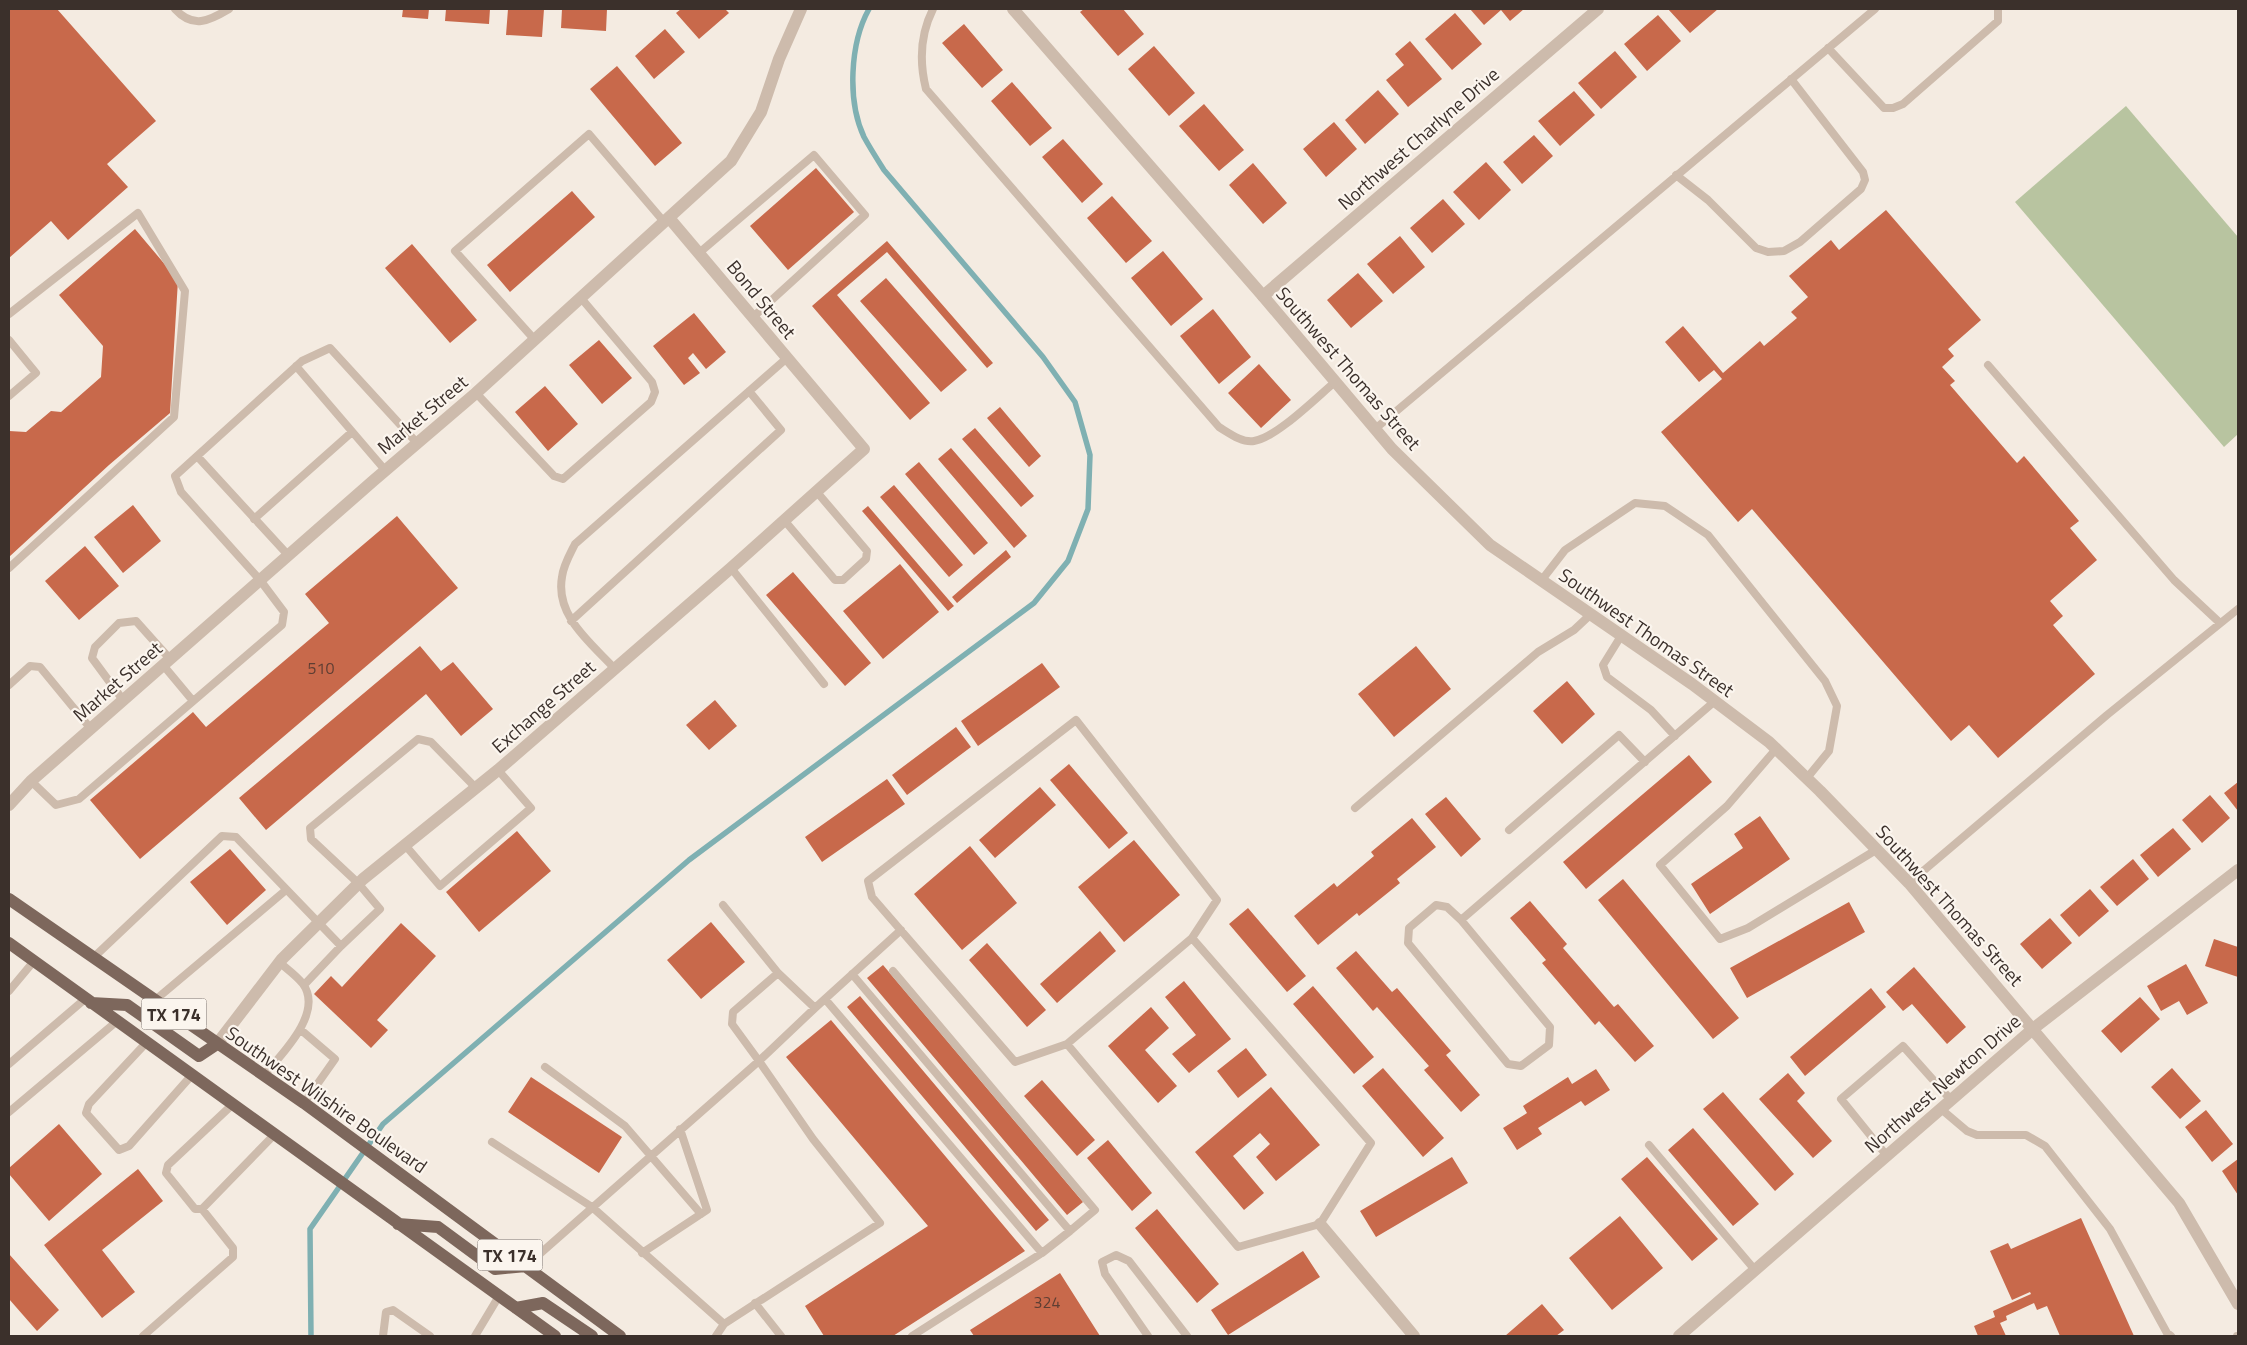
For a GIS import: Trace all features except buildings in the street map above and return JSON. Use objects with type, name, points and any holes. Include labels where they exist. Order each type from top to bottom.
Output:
[{"type":"main road","name":"Southwest Wilshire Boulevard","points":[[9,899],[304,1103],[338,1130],[401,1174],[620,1336]]},
{"type":"main road","name":"TX 174","points":[[9,943],[191,1076],[555,1336]]},
{"type":"main road","points":[[88,1001],[127,1006],[199,1056],[217,1044]]},
{"type":"main road","points":[[398,1224],[438,1227],[495,1269],[526,1266]]},
{"type":"main road","points":[[516,1308],[543,1303],[592,1336]]},
{"type":"street","name":"Market Street","points":[[9,805],[31,781],[91,728],[385,470],[476,393],[731,161],[761,112],[779,59],[801,9]]},
{"type":"street","name":"Southwest Thomas Street","points":[[1014,9],[1263,296],[1392,449],[1490,545],[1715,701],[1776,749],[1807,778],[1909,883],[2034,1028],[2179,1203],[2238,1304]]},
{"type":"street","name":"Northwest Charlyne Drive","points":[[1263,296],[1598,9]]},
{"type":"street","name":"Bond Street","points":[[667,221],[699,253],[825,404]]},
{"type":"street","name":"Exchange Street","points":[[217,1044],[279,962],[358,883],[498,770],[731,568],[864,449],[825,404]]},
{"type":"street","name":"Northwest Newton Drive","points":[[1679,1336],[2034,1028],[2238,870]]},
{"type":"street","points":[[1320,1224],[1414,1336]]},
{"type":"lane","points":[[175,9],[182,16],[198,21],[211,20],[229,9]]},
{"type":"lane","points":[[934,9],[928,19],[921,48],[921,68],[926,88],[1219,427],[1238,438],[1254,441],[1272,434],[1335,382]]},
{"type":"lane","points":[[1375,429],[1875,9]]},
{"type":"lane","points":[[1828,48],[1884,108],[1893,108],[1903,104],[1998,22],[1998,9]]},
{"type":"lane","points":[[1676,176],[1708,200],[1756,248],[1768,252],[1784,251],[1800,242],[1861,189],[1865,180],[1863,172],[1791,79]]},
{"type":"lane","points":[[534,339],[455,251],[589,134],[667,221]]},
{"type":"lane","points":[[699,253],[814,155],[859,207],[865,215],[752,318]]},
{"type":"lane","points":[[9,314],[138,213],[185,291],[174,417],[9,568]]},
{"type":"lane","points":[[476,393],[554,476],[564,479],[652,402],[655,392],[652,382],[581,298]]},
{"type":"lane","points":[[9,340],[36,373],[9,396]]},
{"type":"lane","points":[[31,781],[56,805],[78,799],[282,625],[284,612],[260,580],[181,492],[176,476],[296,366],[302,361],[330,348],[417,443]]},
{"type":"lane","points":[[614,668],[571,621],[563,605],[562,577],[574,544],[787,358]]},
{"type":"lane","points":[[1988,365],[2174,580],[2220,624]]},
{"type":"lane","points":[[296,366],[385,470]]},
{"type":"lane","points":[[571,621],[781,430],[749,391]]},
{"type":"lane","points":[[254,519],[352,432]]},
{"type":"lane","points":[[197,456],[288,555]]},
{"type":"lane","points":[[784,520],[835,580],[843,580],[866,559],[867,551],[816,491]]},
{"type":"lane","points":[[1541,581],[1565,550],[1635,503],[1665,506],[1708,535],[1825,681],[1837,706],[1829,751],[1807,778]]},
{"type":"lane","points":[[731,568],[824,684]]},
{"type":"lane","points":[[1909,883],[2107,715],[2238,609]]},
{"type":"lane","points":[[1355,808],[1538,652],[1574,630],[1590,615]]},
{"type":"lane","points":[[123,700],[92,658],[95,647],[119,624],[136,621],[193,701]]},
{"type":"lane","points":[[1621,636],[1604,665],[1607,678],[1651,710],[1675,736]]},
{"type":"lane","points":[[9,685],[30,666],[40,667],[91,728]]},
{"type":"lane","points":[[1461,920],[1715,701]]},
{"type":"lane","points":[[1076,720],[1218,900],[1192,938],[1067,1044],[1015,1062],[872,897],[868,881],[1076,720]]},
{"type":"lane","points":[[1509,830],[1619,735],[1645,762]]},
{"type":"lane","points":[[304,985],[380,909],[358,883],[311,839],[310,828],[418,739],[431,742],[476,788]]},
{"type":"lane","points":[[1776,749],[1727,806],[1660,865],[1720,939],[1748,928],[1876,850]]},
{"type":"lane","points":[[405,845],[440,886],[531,808],[498,770]]},
{"type":"lane","points":[[93,958],[222,836],[236,837],[341,946]]},
{"type":"lane","points":[[154,1001],[286,890]]},
{"type":"lane","points":[[723,905],[778,973],[815,1008]]},
{"type":"lane","points":[[1436,905],[1447,907],[1461,920],[1550,1028],[1549,1044],[1521,1066],[1508,1064],[1408,943],[1409,928],[1436,905]]},
{"type":"lane","points":[[526,1266],[759,1060],[901,930]]},
{"type":"lane","points":[[1067,1044],[1238,1247],[1320,1224],[1371,1143],[1192,938]]},
{"type":"lane","points":[[9,991],[34,961]]},
{"type":"lane","points":[[264,1075],[301,1030],[306,1016],[307,998],[304,985],[279,962]]},
{"type":"lane","points":[[893,971],[1095,1210],[1042,1253],[912,1336]]},
{"type":"lane","points":[[716,1336],[724,1324],[880,1223],[813,1140],[759,1060],[732,1024],[733,1012],[778,973]]},
{"type":"lane","points":[[852,974],[1070,1230]]},
{"type":"lane","points":[[825,999],[1042,1253]]},
{"type":"lane","points":[[9,1064],[88,1001]]},
{"type":"lane","points":[[9,1112],[116,1022]]},
{"type":"lane","points":[[301,1030],[335,1059],[304,1103]]},
{"type":"lane","points":[[146,1042],[89,1104],[86,1114],[118,1150],[129,1146],[191,1076]]},
{"type":"lane","points":[[1887,1156],[1841,1099],[1903,1046],[1951,1100]]},
{"type":"lane","points":[[545,1067],[625,1126],[701,1214]]},
{"type":"lane","points":[[232,1105],[168,1165],[166,1173],[195,1209],[202,1209],[274,1135]]},
{"type":"lane","points":[[1941,1109],[1967,1131],[1977,1135],[2026,1135],[2045,1146],[2110,1229],[2167,1333],[2171,1336]]},
{"type":"lane","points":[[642,1253],[707,1210],[680,1129]]},
{"type":"lane","points":[[492,1142],[592,1207],[724,1324]]},
{"type":"lane","points":[[1649,1145],[1756,1270]]},
{"type":"lane","points":[[142,1336],[233,1257],[233,1248],[202,1209]]},
{"type":"lane","points":[[1148,1336],[1105,1274],[1102,1262],[1116,1255],[1129,1261],[1187,1336]]},
{"type":"lane","points":[[475,1336],[499,1296]]},
{"type":"lane","points":[[756,1303],[781,1336]]},
{"type":"lane","points":[[383,1336],[386,1312],[393,1310],[430,1336]]},
{"type":"green space","points":[[2126,106],[2238,237],[2238,434],[2224,447],[2015,202]]},
{"type":"waterway","points":[[311,1336],[310,1229],[383,1124],[689,860],[1034,603],[1068,561],[1088,509],[1090,455],[1075,402],[1043,357],[884,170],[864,137],[855,107],[853,72],[858,38],[869,9]]}]
